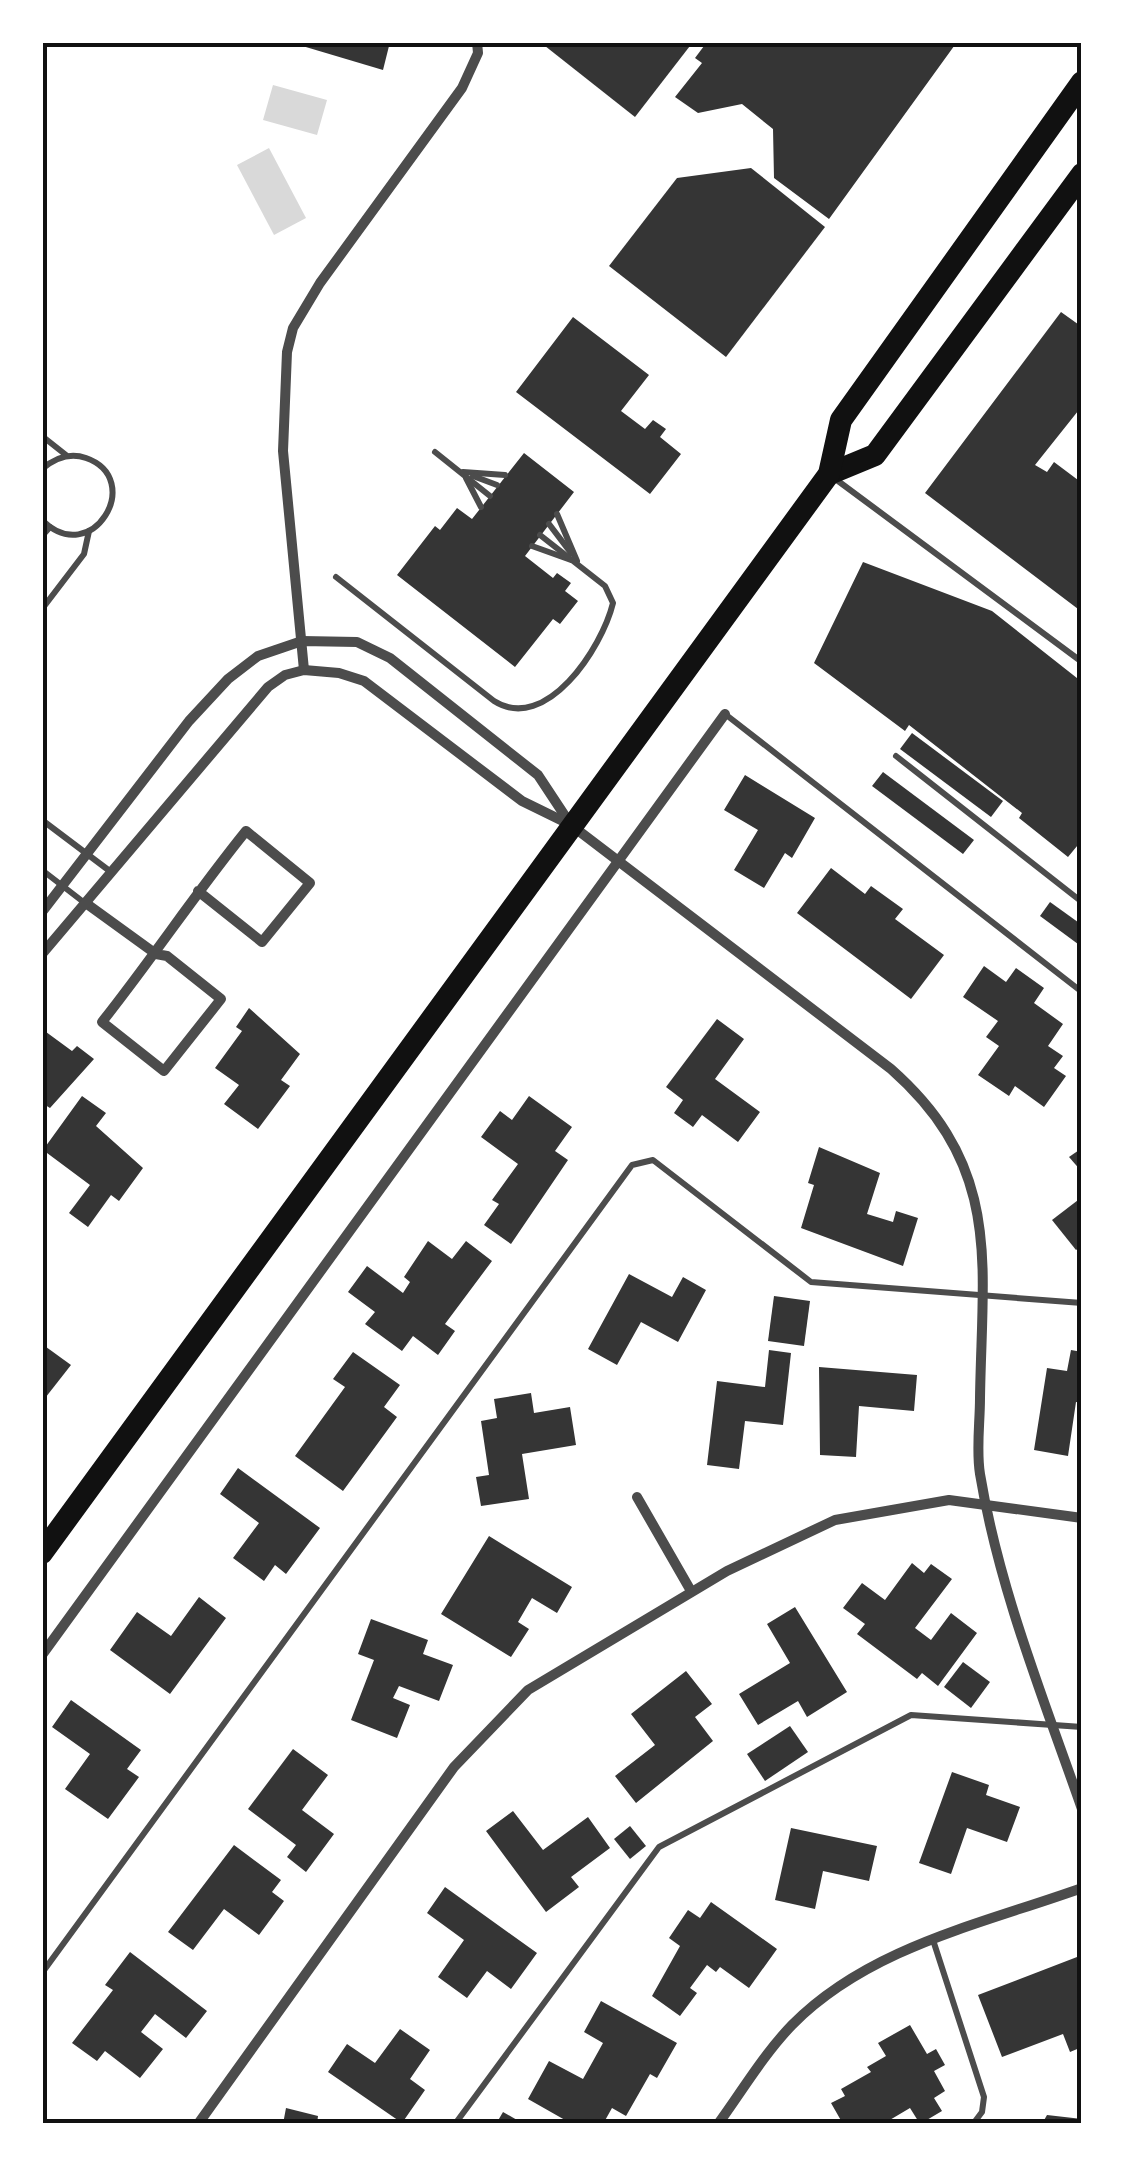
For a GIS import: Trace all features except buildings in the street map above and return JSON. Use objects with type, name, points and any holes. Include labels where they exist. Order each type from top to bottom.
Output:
[{"type":"main road","points":[[42,1553],[830,474],[842,420],[1082,82]]},
{"type":"main road","points":[[830,474],[876,455],[1082,174]]},
{"type":"street","points":[[304,670],[283,451],[282,384],[293,328],[462,88],[478,53],[477,42]]},
{"type":"street","points":[[42,912],[189,721],[228,679],[258,656],[302,641],[358,642],[390,658],[538,775],[572,826]]},
{"type":"street","points":[[42,954],[268,688],[285,675],[304,670],[339,673],[364,681],[509,792],[572,826],[918,1093],[946,1129],[970,1174],[980,1231],[980,1471],[998,1557],[1082,1809]]},
{"type":"street","points":[[42,1655],[725,714]]},
{"type":"street","points":[[87,904],[156,954],[167,956],[221,999],[164,1071],[102,1022],[156,954],[163,937],[198,891],[246,832],[310,882],[262,942],[198,891]]},
{"type":"street","points":[[637,1497],[692,1591]]},
{"type":"street","points":[[198,2124],[454,1767],[491,1724],[528,1690],[770,1547],[835,1520],[950,1500],[1082,1518]]},
{"type":"street","points":[[718,2124],[790,2027],[819,2000],[882,1960],[1082,1888]]},
{"type":"lane","points":[[42,436],[67,455],[93,460],[110,479],[113,491],[108,515],[89,532],[76,534],[50,527],[42,520]]},
{"type":"lane","points":[[435,452],[490,496]]},
{"type":"lane","points":[[42,470],[67,455]]},
{"type":"lane","points":[[463,472],[506,475]]},
{"type":"lane","points":[[463,472],[498,485]]},
{"type":"lane","points":[[463,472],[481,507]]},
{"type":"lane","points":[[830,474],[1082,662]]},
{"type":"lane","points":[[557,514],[577,562]]},
{"type":"lane","points":[[549,524],[577,562]]},
{"type":"lane","points":[[42,536],[50,527]]},
{"type":"lane","points":[[42,609],[84,554],[89,532]]},
{"type":"lane","points":[[336,577],[494,701],[508,710],[533,710],[548,702],[608,622],[613,604],[606,586],[540,535]]},
{"type":"lane","points":[[532,546],[577,562]]},
{"type":"lane","points":[[725,714],[1082,992]]},
{"type":"lane","points":[[896,756],[1082,902]]},
{"type":"lane","points":[[42,820],[112,873]]},
{"type":"lane","points":[[42,870],[87,904]]},
{"type":"lane","points":[[42,1973],[632,1165],[653,1160],[811,1282],[1082,1302]]},
{"type":"lane","points":[[455,2124],[659,1847],[911,1715],[1082,1727]]},
{"type":"lane","points":[[934,1940],[984,2097],[982,2112],[973,2124]]},
{"type":"shaded area","points":[[273,85],[327,100],[317,135],[263,120]]},
{"type":"shaded area","points":[[269,148],[306,218],[274,235],[237,165]]}]
